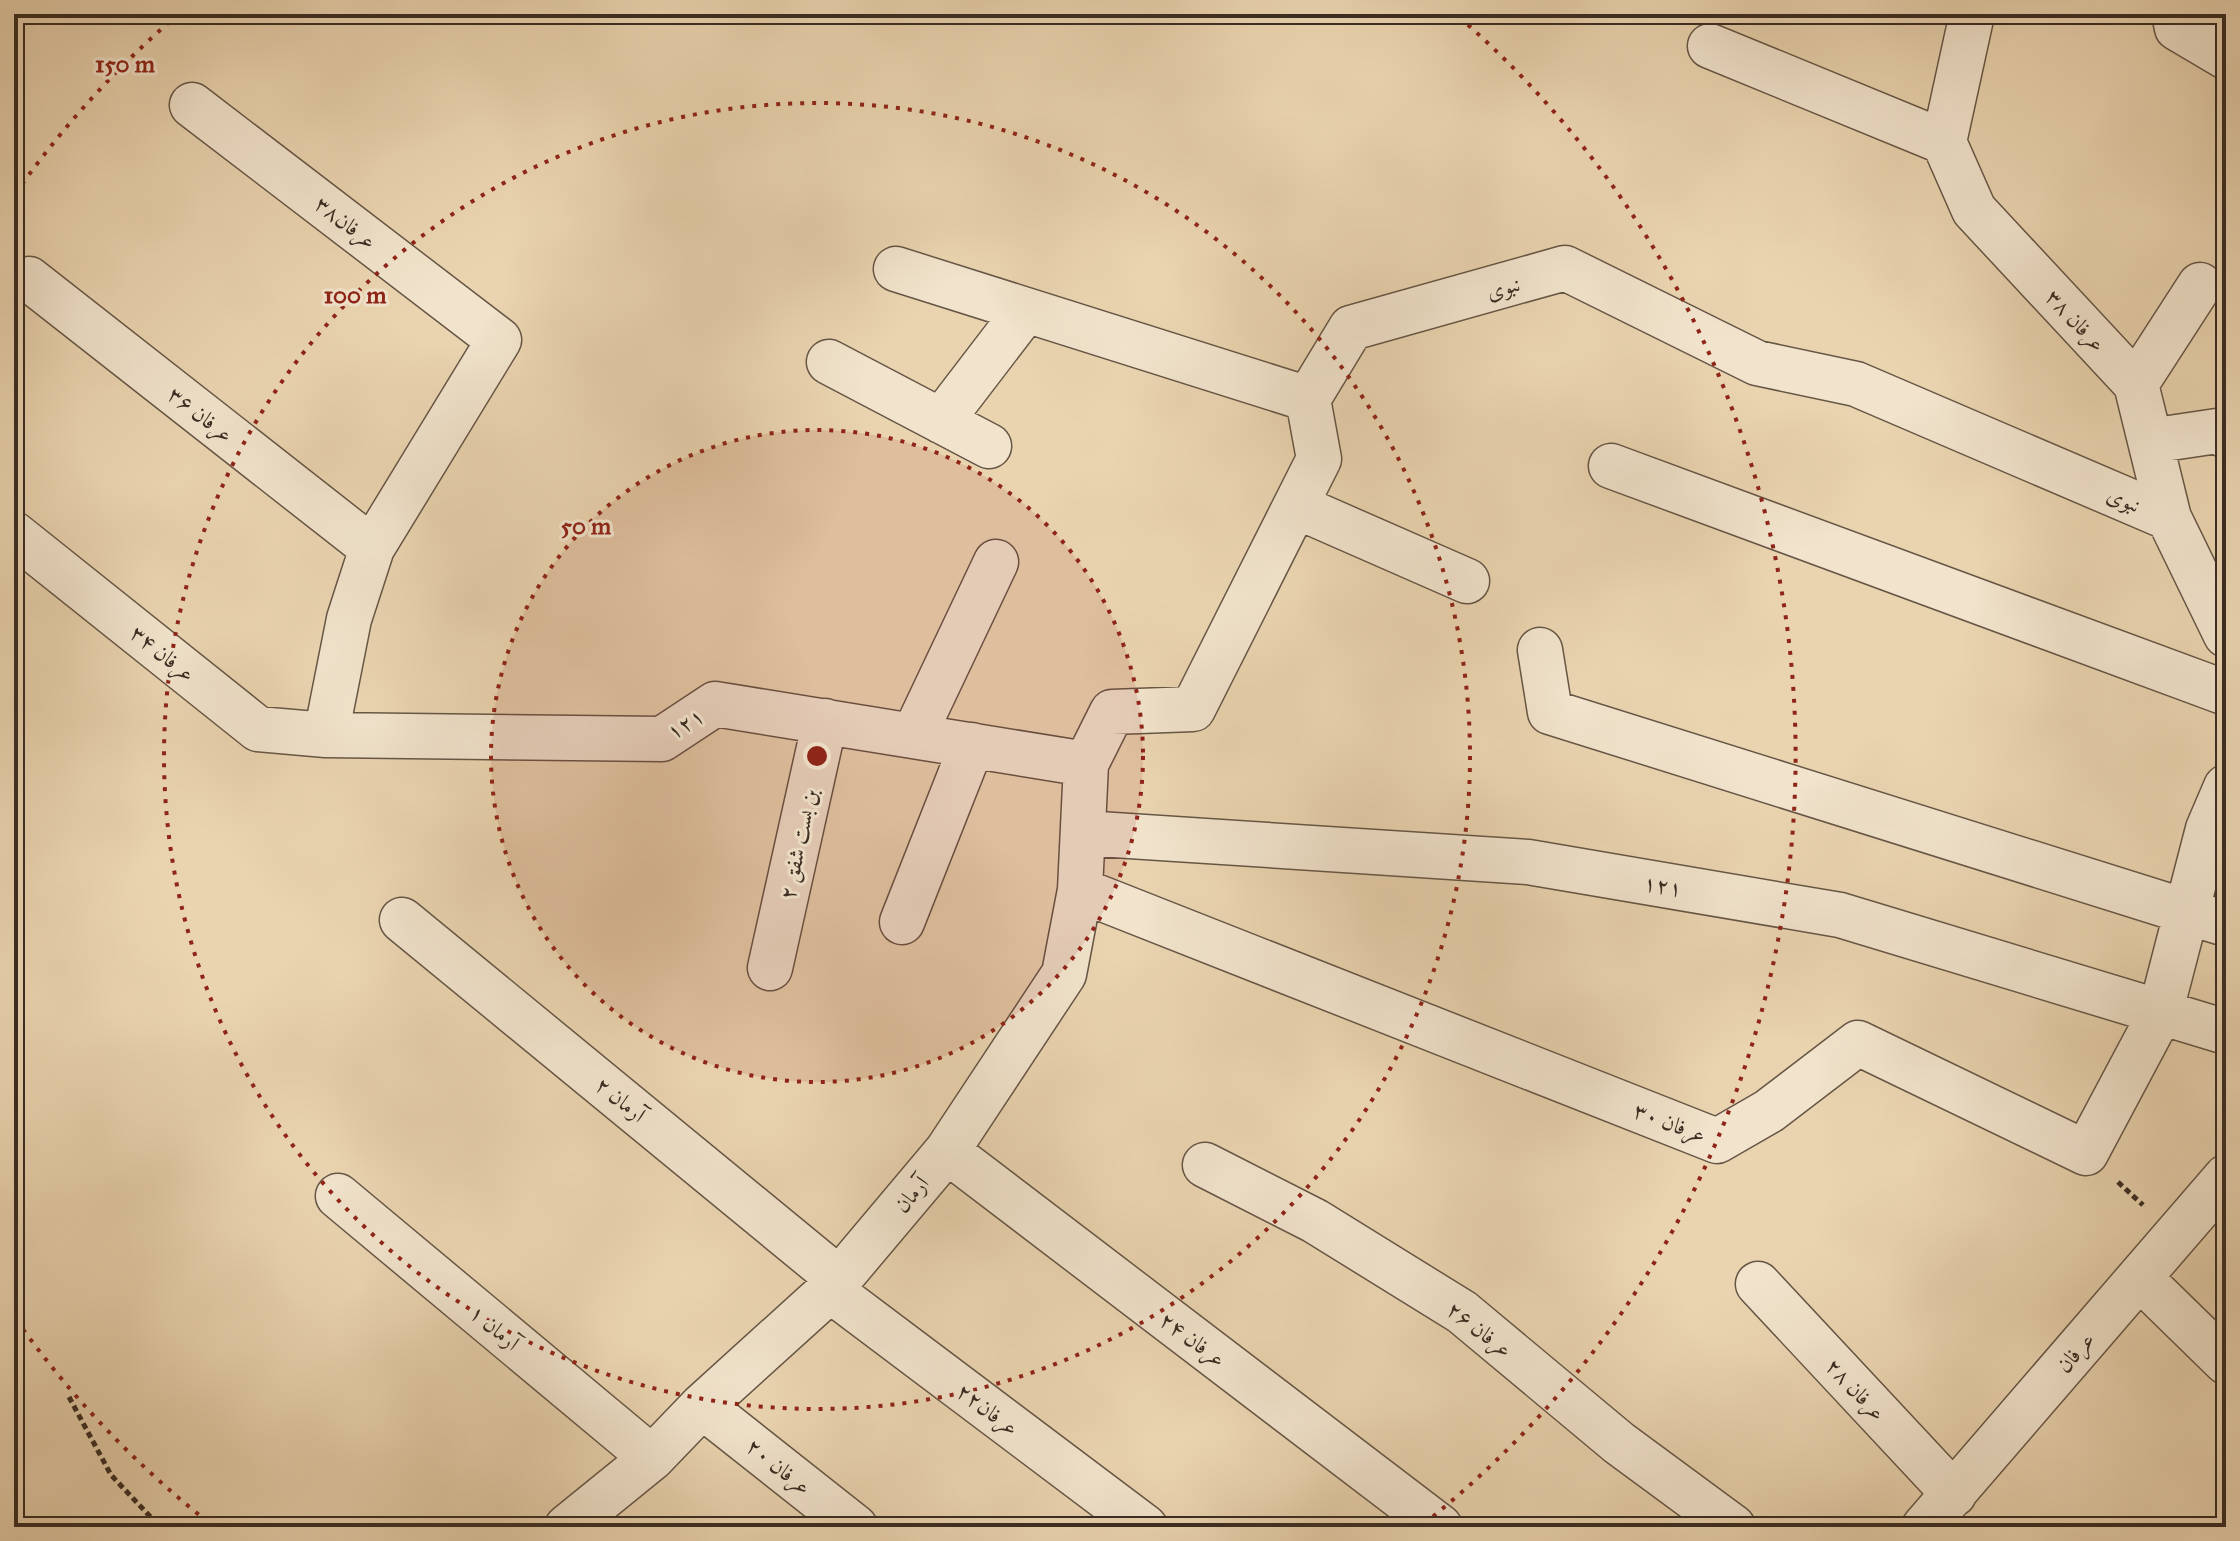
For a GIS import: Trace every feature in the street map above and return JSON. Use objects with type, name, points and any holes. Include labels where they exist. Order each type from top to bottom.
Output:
[{"type":"street","points":[[1710,46],[1944,142],[1972,14]]},
{"type":"street","points":[[2174,14],[2177,28],[2226,57]]},
{"type":"street","name":"عرفان۳۸","points":[[192,105],[499,340],[372,548]]},
{"type":"street","name":"عرفان ۳۸","points":[[1944,142],[1974,210],[2136,384],[2169,518],[2226,635]]},
{"type":"street","name":"نبوی","points":[[1308,399],[1351,328],[1565,268],[1757,363],[1856,384],[2169,518]]},
{"type":"street","points":[[896,269],[1308,399],[1319,459],[1193,709],[1112,712],[1086,764]]},
{"type":"street","name":"عرفان ۳۶","points":[[29,279],[372,548]]},
{"type":"street","points":[[2136,384],[2200,285]]},
{"type":"street","points":[[941,421],[1026,310]]},
{"type":"street","points":[[829,362],[989,446]]},
{"type":"street","points":[[2150,441],[2217,431],[2226,436]]},
{"type":"street","points":[[1611,466],[2226,693]]},
{"type":"street","points":[[1296,506],[1467,581]]},
{"type":"street","name":"عرفان ۳۴","points":[[14,534],[258,729],[326,735]]},
{"type":"street","points":[[326,735],[349,619],[372,548]]},
{"type":"street","points":[[914,735],[996,562]]},
{"type":"street","points":[[1540,650],[1550,712],[2206,917]]},
{"type":"street","name":"۱۲۱","points":[[326,735],[662,739],[715,704],[1086,764]]},
{"type":"street","name":"بن بست شفق ۲","points":[[770,968],[825,721]]},
{"type":"street","points":[[902,922],[972,745]]},
{"type":"street","name":"آرمان","points":[[567,1527],[652,1458],[702,1406],[835,1284],[947,1151],[1064,974],[1080,890],[1086,764]]},
{"type":"street","points":[[2086,1153],[2160,1014],[2206,917],[2208,829],[2226,787]]},
{"type":"street","name":"۱۲۱","points":[[1083,833],[1544,865],[1840,915],[2226,1032]]},
{"type":"street","name":"عرفان ۳۰","points":[[1080,890],[1717,1141],[1769,1111],[1858,1043],[2086,1153]]},
{"type":"street","name":"آرمان ۲","points":[[402,920],[835,1284]]},
{"type":"street","name":"عرفان ۲۴","points":[[947,1151],[1440,1527]]},
{"type":"street","name":"عرفان ۲۶","points":[[1205,1165],[1315,1221],[1462,1312],[1619,1443],[1733,1527]]},
{"type":"street","name":"عرفان","points":[[1924,1527],[2226,1177]]},
{"type":"street","name":"آرمان ۱","points":[[338,1196],[652,1458]]},
{"type":"street","points":[[2140,1278],[2226,1362]]},
{"type":"street","name":"عرفان۲۲","points":[[835,1284],[1145,1527]]},
{"type":"street","name":"عرفان ۲۸","points":[[1758,1284],[1954,1494]]},
{"type":"street","name":"عرفان ۲۰","points":[[702,1406],[855,1527]]},
{"type":"path","points":[[2086,1153],[2176,1235]]},
{"type":"path","points":[[69,1397],[111,1475],[160,1527]]}]
